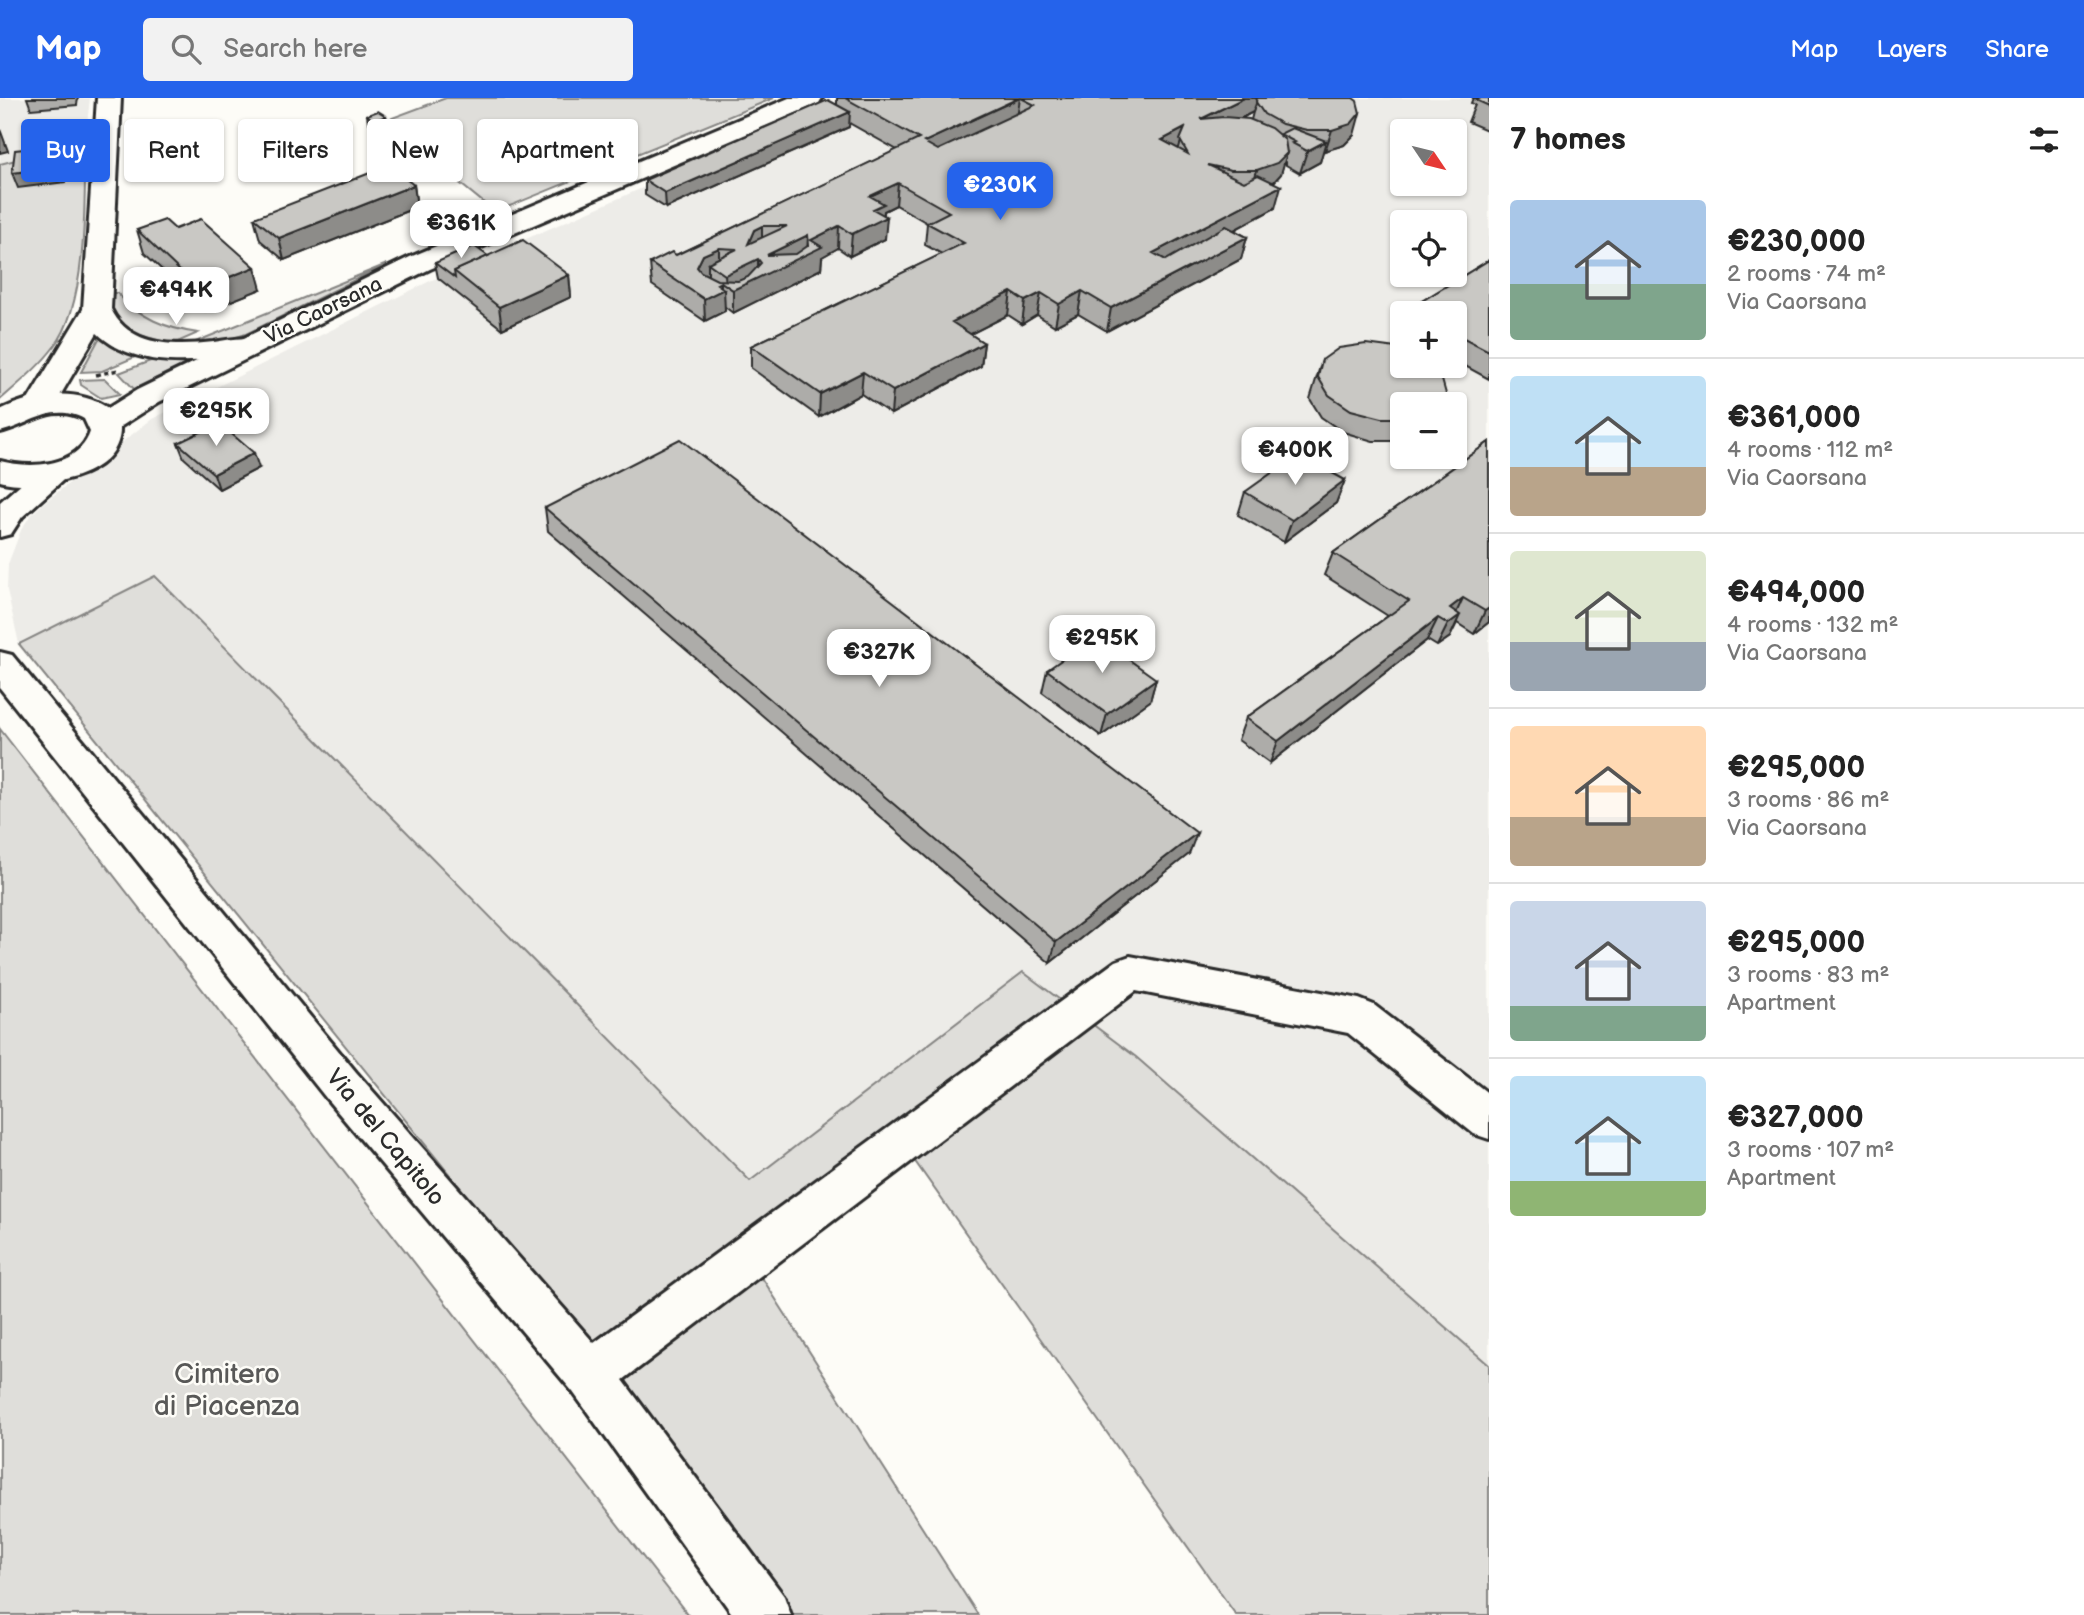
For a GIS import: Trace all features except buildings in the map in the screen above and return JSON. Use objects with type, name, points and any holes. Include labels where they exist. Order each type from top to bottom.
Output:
[{"type":"street","points":[[52,404],[97,309],[109,98]]},
{"type":"street","name":"Via Caorsana","points":[[149,396],[420,263],[810,98]]},
{"type":"street","points":[[97,309],[108,329],[128,343],[153,350],[195,354],[248,346]]},
{"type":"street","points":[[0,423],[13,414],[52,404],[108,406],[149,396]]},
{"type":"street","points":[[104,424],[149,396]]},
{"type":"street","points":[[0,471],[29,477],[51,474],[87,458],[99,447],[105,435],[104,424],[96,413],[89,409],[52,404]]},
{"type":"street","points":[[0,526],[11,510],[51,474]]},
{"type":"street","name":"Via del Capitolo","points":[[0,664],[341,1085],[590,1375],[765,1615]]},
{"type":"street","points":[[590,1375],[1130,974],[1359,1017],[1489,1120]]},
{"type":"shaded area","points":[[0,98],[90,98],[88,119],[21,119],[21,159],[0,164]]},
{"type":"shaded area","points":[[848,98],[1489,98],[1489,1379],[1024,972],[750,1181],[155,577],[19,644],[7,590],[8,564],[21,530],[30,516],[46,501],[152,419],[432,280]]},
{"type":"green space","points":[[446,98],[774,98],[638,154],[638,119],[477,119],[477,182],[568,182],[495,212],[458,182],[463,182],[463,119],[389,119]]},
{"type":"green space","points":[[21,159],[21,182],[85,182],[85,190],[79,278],[65,328],[54,347],[0,400],[0,164]]},
{"type":"green space","points":[[387,264],[246,334],[215,344],[188,345]]},
{"type":"green space","points":[[113,293],[117,293],[135,309],[154,320],[198,333],[173,344],[132,333],[115,318],[112,311]]},
{"type":"green space","points":[[101,335],[140,355],[102,371],[81,372]]},
{"type":"green space","points":[[158,358],[198,358],[134,389],[119,373]]},
{"type":"green space","points":[[105,379],[120,394],[101,398],[81,385],[80,380]]},
{"type":"green space","points":[[155,576],[750,1181],[1023,972],[1136,1057],[1489,1365],[1489,1615],[1236,1615],[909,1153],[759,1273],[978,1615],[759,1615],[618,1382],[19,644]]},
{"type":"green space","name":"Cimitero di Piacenza","points":[[0,729],[688,1615],[0,1615]]}]
